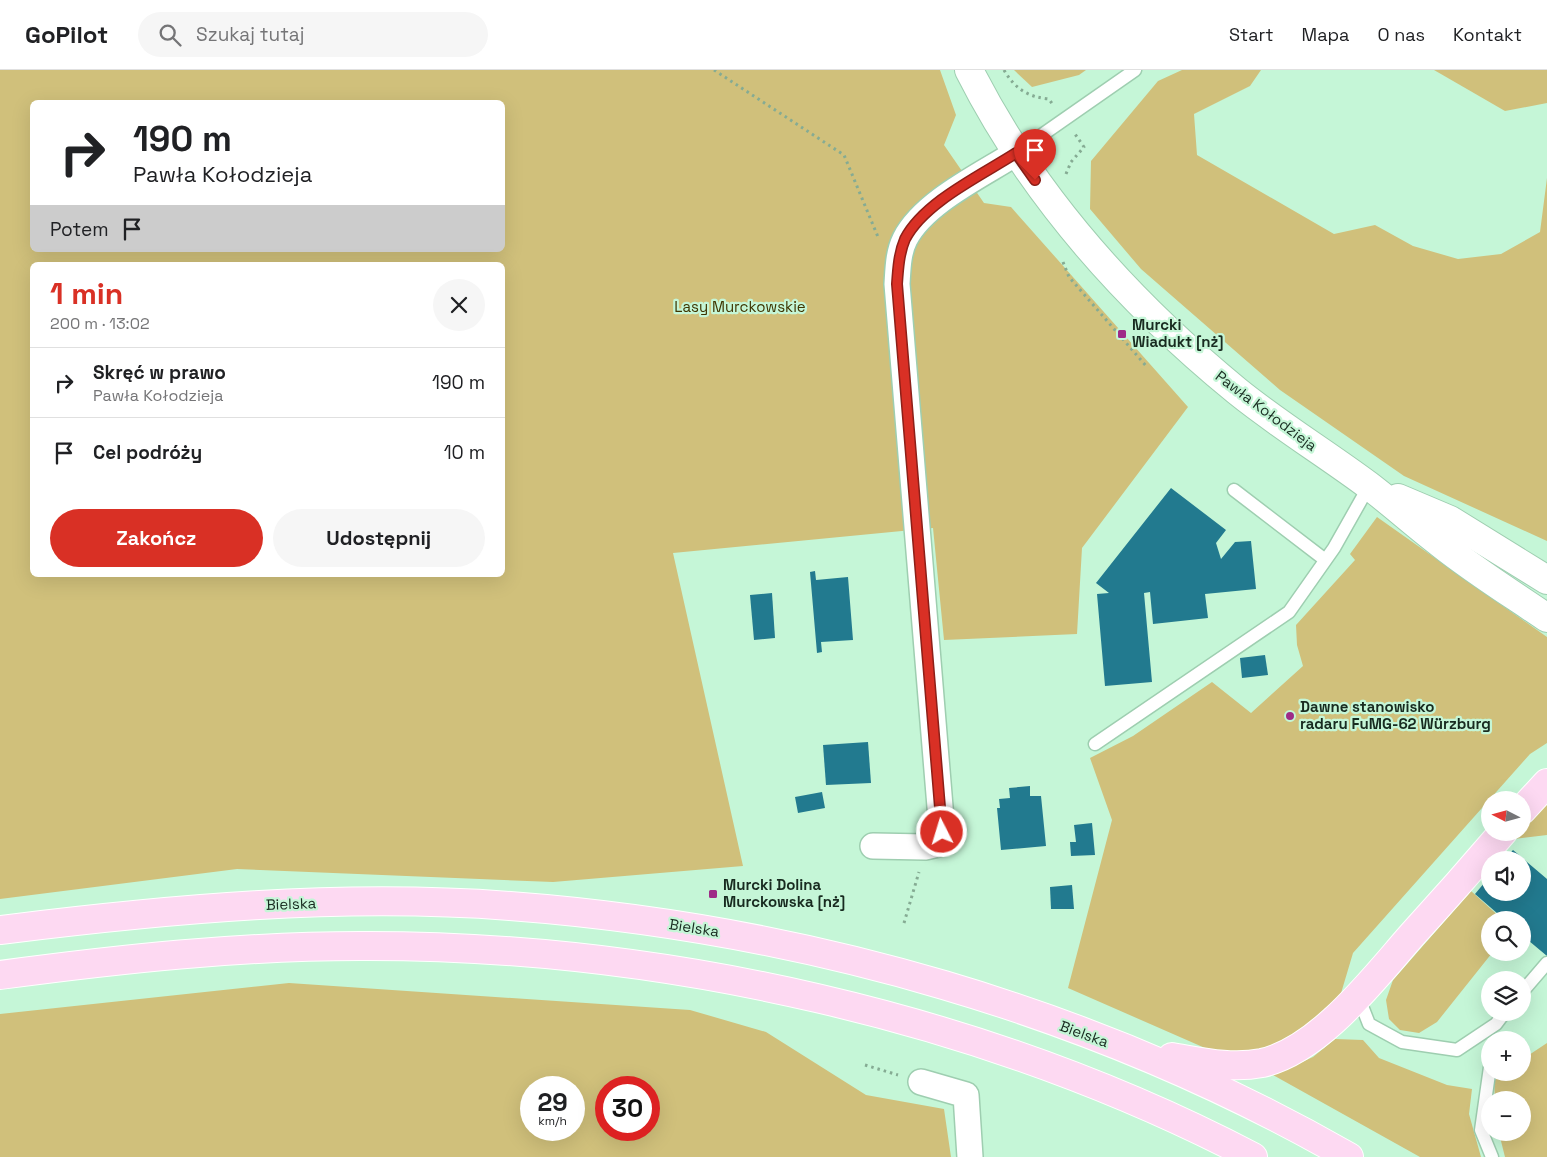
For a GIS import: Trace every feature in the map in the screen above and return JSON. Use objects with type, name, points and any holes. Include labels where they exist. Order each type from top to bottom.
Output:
[{"type":"main road","points":[[1531,800],[1547,783]]},
{"type":"main road","points":[[1126,1049],[1230,1067],[1262,1063],[1287,1055],[1310,1041],[1358,996],[1495,841]]},
{"type":"main road","name":"Bielska","points":[[0,930],[174,910],[295,903],[433,902],[510,906],[590,914],[703,929],[794,947],[893,970],[1037,1016],[1126,1049],[1212,1086],[1349,1157]]},
{"type":"main road","points":[[0,975],[185,953],[360,946],[518,952],[644,967],[790,992],[936,1031],[1026,1060],[1114,1094],[1191,1127],[1253,1157]]},
{"type":"street","name":"Pawła Kołodzieja","points":[[969,70],[1016,153],[1080,240],[1143,308],[1237,391],[1369,486],[1442,545],[1547,618]]},
{"type":"street","points":[[873,846],[925,847],[938,844],[942,832],[897,284],[899,258],[905,240],[918,219],[931,207],[1016,153]]},
{"type":"street","name":"Pawła Kołodzieja","points":[[1369,486],[1450,520],[1547,580]]},
{"type":"street","points":[[921,1082],[966,1095],[970,1157]]},
{"type":"lane","points":[[1016,153],[1135,70]]},
{"type":"lane","points":[[1095,744],[1289,612],[1324,559],[1334,548],[1369,486]]},
{"type":"lane","points":[[1234,490],[1324,559]]},
{"type":"lane","points":[[1531,982],[1547,963]]},
{"type":"lane","points":[[1358,996],[1369,1024],[1402,1042],[1458,1050],[1498,1021]]},
{"type":"lane","points":[[1495,1031],[1496,1024]]},
{"type":"lane","points":[[1488,1081],[1482,1130],[1492,1157]]},
{"type":"path","points":[[714,70],[844,155],[880,241]]},
{"type":"path","points":[[904,923],[920,869]]},
{"type":"path","points":[[865,1065],[921,1082]]},
{"type":"green space","name":"Lasy Murckowskie","points":[[0,70],[940,70],[956,115],[944,145],[984,203],[1011,207],[1188,407],[1082,548],[1077,634],[944,640],[933,528],[673,553],[743,866],[553,882],[237,869],[0,899]]},
{"type":"green space","points":[[1014,70],[1086,70],[1079,75],[1032,87]]},
{"type":"green space","points":[[1182,70],[1261,70],[1250,86],[1194,114],[1197,155],[1334,234],[1375,225],[1413,246],[1458,259],[1501,254],[1540,232],[1547,178],[1547,541],[1404,476],[1280,390],[1141,269],[1090,209],[1091,161],[1158,81]]},
{"type":"green space","points":[[1434,70],[1547,70],[1547,103],[1505,111]]},
{"type":"green space","points":[[1377,517],[1547,637],[1547,743],[1530,754],[1497,791],[1481,791],[1481,809],[1353,953],[1339,1000],[1305,1034],[1274,1047],[1233,1053],[1205,1048],[1068,988],[1112,820],[1090,758],[1133,736],[1212,682],[1251,713],[1303,666],[1297,645],[1296,625],[1355,560],[1350,554]]},
{"type":"green space","points":[[1547,803],[1547,835],[1531,837],[1531,821]]},
{"type":"green space","points":[[1471,891],[1493,911],[1481,911],[1481,961],[1486,961],[1437,1022],[1419,1033],[1400,1030],[1389,1019],[1386,1000],[1393,980]]},
{"type":"green space","points":[[289,983],[690,1010],[766,1032],[866,1095],[944,1109],[951,1157],[0,1157],[0,1014]]},
{"type":"green space","points":[[1335,1039],[1363,1040],[1379,1058],[1447,1085],[1472,1089],[1469,1114],[1481,1157],[1420,1157],[1273,1075],[1313,1057]]},
{"type":"green space","points":[[1547,1043],[1547,1157],[1505,1157],[1501,1141],[1531,1141],[1531,1091],[1495,1091],[1494,1081],[1531,1081],[1531,1054]]},
{"type":"building","points":[[1171,488],[1226,530],[1216,543],[1221,559],[1235,542],[1251,541],[1256,589],[1205,594],[1208,618],[1153,624],[1150,592],[1144,593],[1152,682],[1105,686],[1097,594],[1109,593],[1096,583]]},
{"type":"building","points":[[815,571],[816,580],[848,577],[853,640],[821,642],[822,652],[817,653],[810,572]]},
{"type":"building","points":[[772,593],[775,638],[754,640],[750,595]]},
{"type":"building","points":[[1265,655],[1268,675],[1242,678],[1240,658]]},
{"type":"building","points":[[868,742],[871,783],[826,785],[823,745]]},
{"type":"building","points":[[1030,786],[1030,796],[1041,796],[1046,846],[1001,850],[997,808],[1000,808],[999,799],[1010,798],[1009,788]]},
{"type":"building","points":[[822,792],[825,808],[798,813],[795,797]]},
{"type":"building","points":[[1092,823],[1095,855],[1071,856],[1070,842],[1076,842],[1074,825]]},
{"type":"building","points":[[1531,865],[1547,879],[1547,956],[1531,943],[1531,911],[1495,911],[1483,901],[1531,901]]},
{"type":"building","points":[[1072,885],[1074,909],[1051,909],[1050,887]]},
{"type":"building","points":[[1481,887],[1481,899],[1475,894]]},
{"type":"place","name":"Murcki Wiadukt [nż]","points":[[1122,334]]},
{"type":"place","name":"Dawne stanowisko radaru FuMG-62 Würzburg","points":[[1290,716]]},
{"type":"place","name":"Murcki Dolina Murckowska [nż]","points":[[713,894]]},
{"type":"route","points":[[942,832],[897,284],[899,258],[905,240],[918,219],[931,207],[1016,153],[1035,180]]}]
